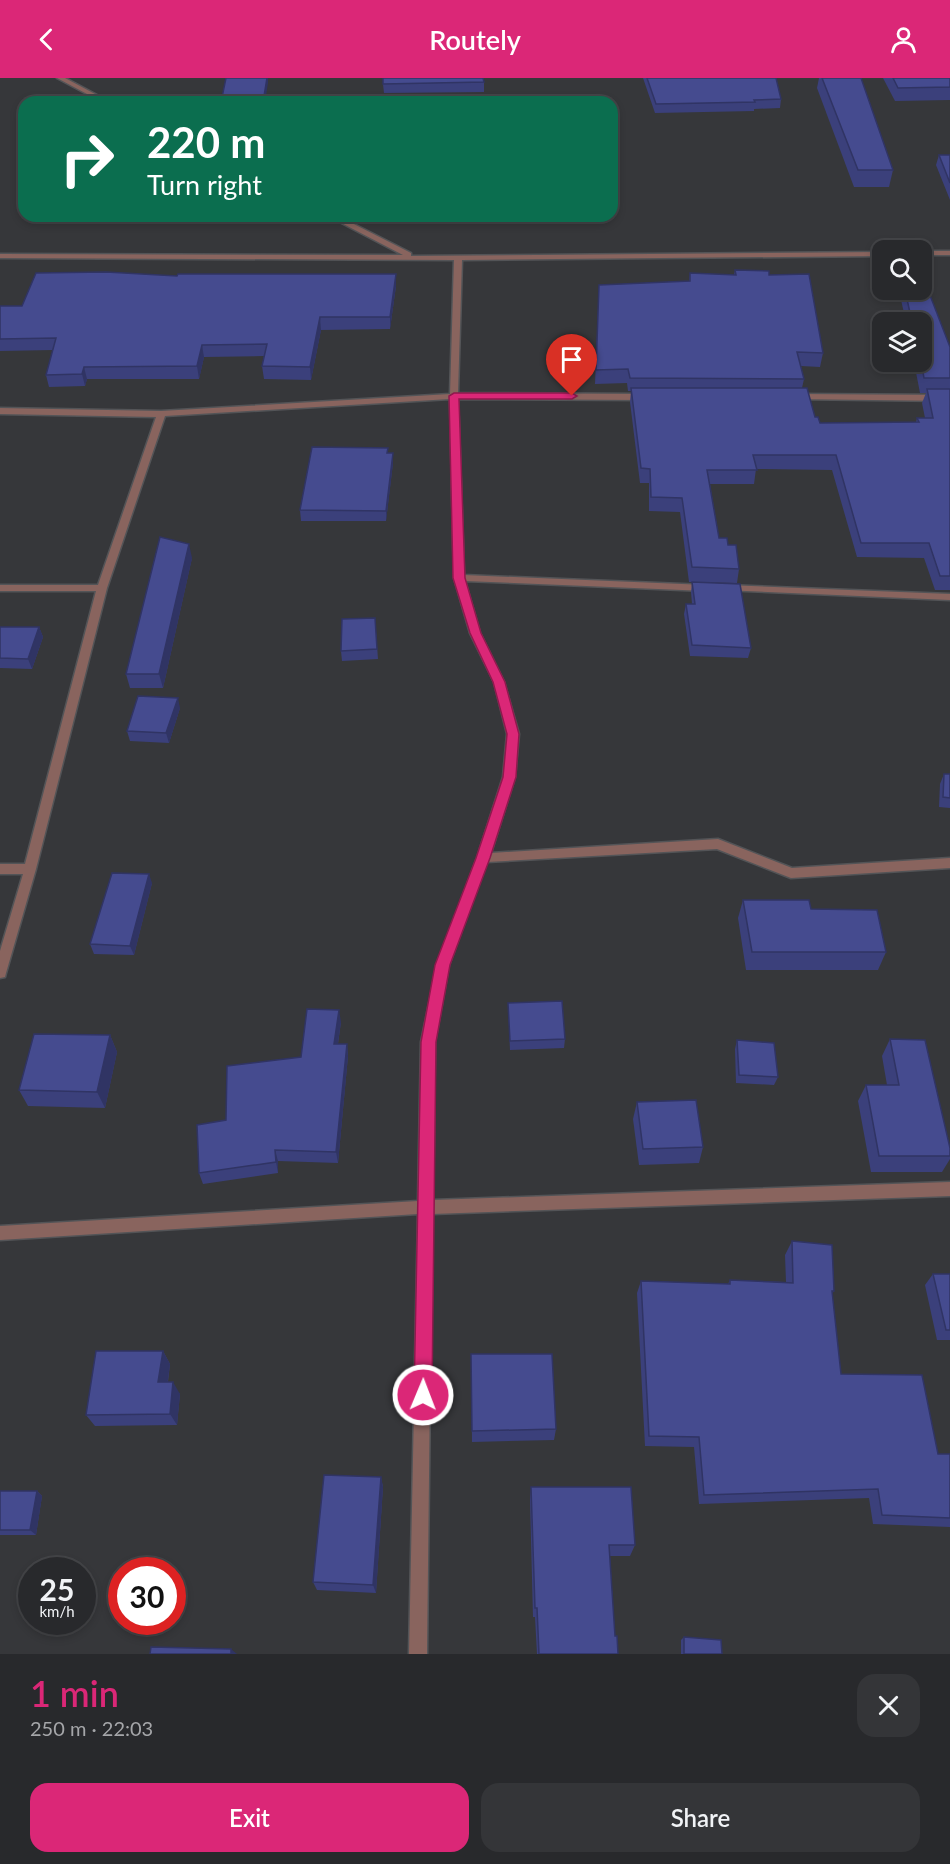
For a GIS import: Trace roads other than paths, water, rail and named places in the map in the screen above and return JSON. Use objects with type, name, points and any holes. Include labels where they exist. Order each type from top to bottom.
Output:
[{"type":"street","points":[[60,78],[95,96]]},
{"type":"street","points":[[344,222],[410,256]]},
{"type":"street","points":[[932,254],[950,253]]},
{"type":"street","points":[[0,256],[458,258],[872,254]]},
{"type":"street","points":[[418,1654],[428,1042],[442,965],[483,858],[509,777],[513,734],[499,682],[476,633],[459,578],[454,396],[458,258]]},
{"type":"street","points":[[0,411],[161,414],[454,396],[655,397]]},
{"type":"street","points":[[785,397],[950,398]]},
{"type":"street","points":[[0,973],[30,869],[102,588],[161,414]]},
{"type":"street","points":[[459,578],[950,597]]},
{"type":"street","points":[[0,588],[102,588]]},
{"type":"street","points":[[483,858],[718,844],[791,873],[950,863]]},
{"type":"street","points":[[0,868],[30,869]]},
{"type":"street","points":[[0,1233],[426,1207],[950,1189]]}]
